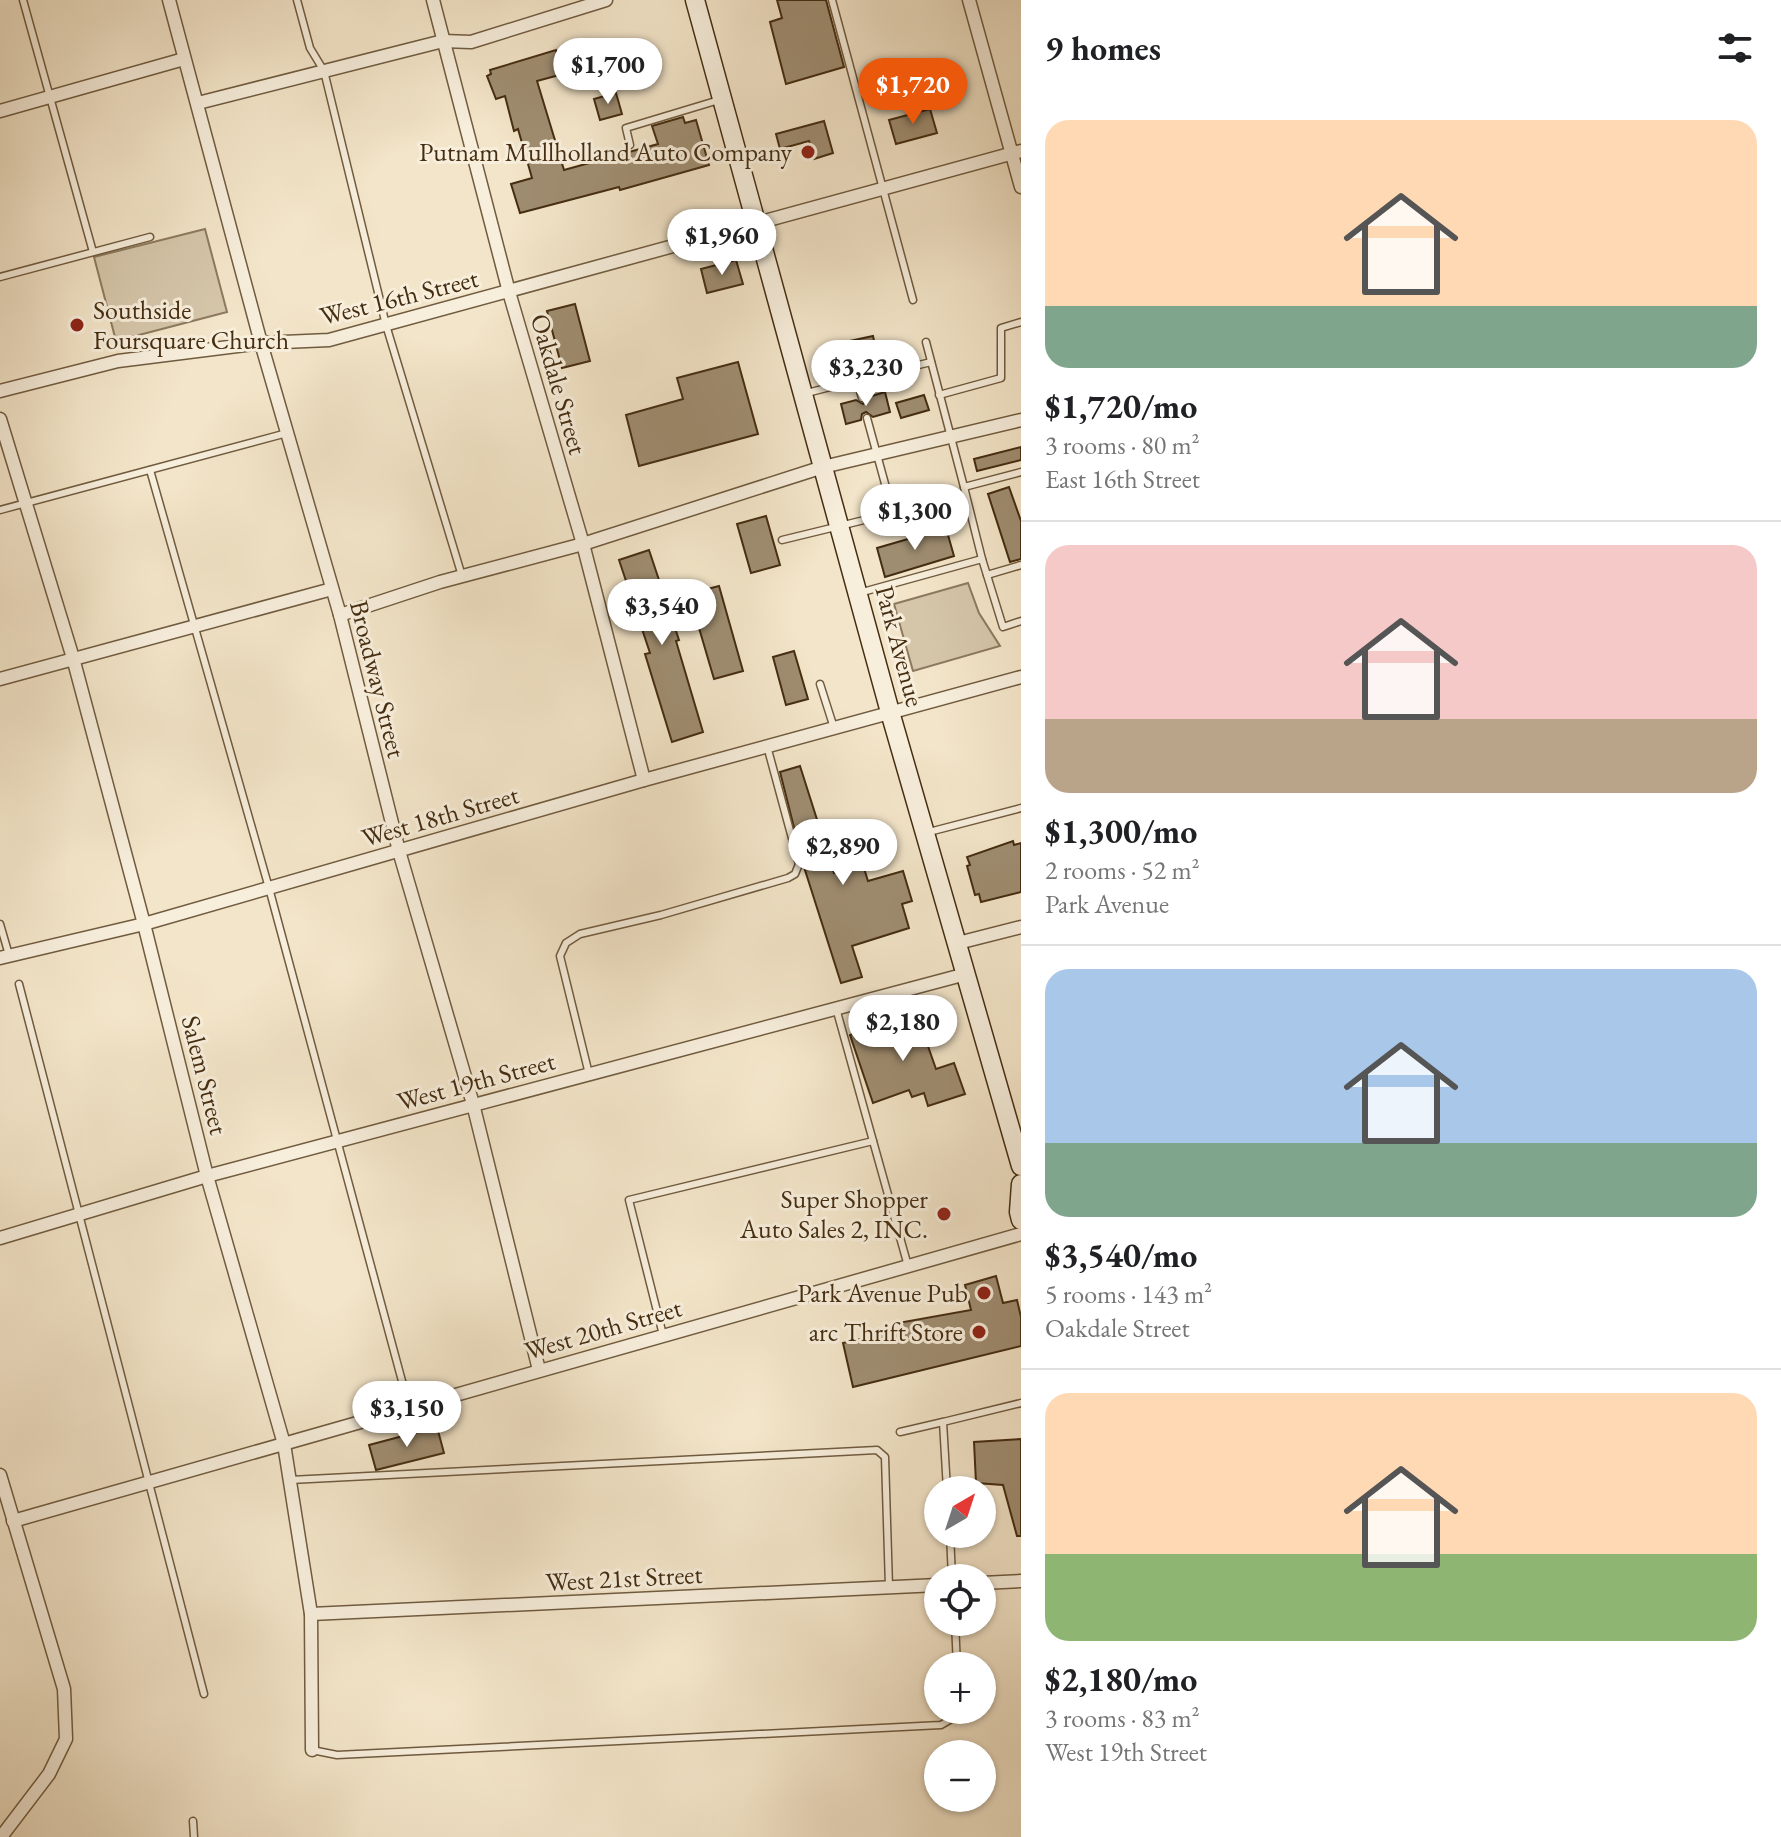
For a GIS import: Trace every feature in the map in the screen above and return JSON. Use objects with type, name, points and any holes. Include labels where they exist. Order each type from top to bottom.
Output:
[{"type":"main road","name":"Park Avenue","points":[[695,0],[890,712],[1021,1166]]},
{"type":"main road","points":[[1021,1184],[1021,1220]]},
{"type":"street","name":"Broadway Street","points":[[169,0],[261,343],[340,615],[399,851],[473,1104],[539,1370]]},
{"type":"street","name":"Oakdale Street","points":[[433,0],[509,292],[583,544],[644,780]]},
{"type":"street","points":[[198,103],[443,41],[471,42],[606,0]]},
{"type":"street","points":[[969,0],[1016,152],[1021,187]]},
{"type":"street","points":[[0,111],[184,59]]},
{"type":"street","name":"West 16th Street","points":[[0,391],[118,361],[261,343],[329,340],[1016,152]]},
{"type":"street","name":"Salem Street","points":[[0,419],[73,658],[207,1176],[284,1444],[311,1614],[312,1750]]},
{"type":"street","points":[[340,615],[462,576],[583,544],[823,467],[1021,420]]},
{"type":"street","points":[[0,679],[332,589]]},
{"type":"street","name":"West 18th Street","points":[[5,957],[144,924],[644,780],[1021,677]]},
{"type":"street","points":[[958,943],[1021,927]]},
{"type":"street","name":"West 19th Street","points":[[0,1238],[207,1176],[966,974]]},
{"type":"street","name":"West 20th Street","points":[[13,1521],[1021,1234]]},
{"type":"street","points":[[0,1475],[64,1689],[66,1739],[49,1774],[1,1837]]},
{"type":"street","points":[[996,1582],[1021,1581]]},
{"type":"street","name":"West 21st Street","points":[[311,1614],[924,1586]]},
{"type":"lane","points":[[23,0],[93,252]]},
{"type":"lane","points":[[297,0],[310,48],[324,71],[386,325],[462,576]]},
{"type":"lane","points":[[832,0],[913,300]]},
{"type":"lane","points":[[630,145],[626,128],[722,99]]},
{"type":"lane","points":[[0,277],[150,237]]},
{"type":"lane","points":[[939,395],[1001,378],[1001,328],[1021,322]]},
{"type":"lane","points":[[926,342],[982,559],[1003,627],[1021,621]]},
{"type":"lane","points":[[803,394],[931,362]]},
{"type":"lane","points":[[857,380],[862,398]]},
{"type":"lane","points":[[867,418],[893,513]]},
{"type":"lane","points":[[0,510],[287,433]]},
{"type":"lane","points":[[150,470],[269,888],[409,1407]]},
{"type":"lane","points":[[964,487],[1021,472]]},
{"type":"lane","points":[[782,540],[921,507]]},
{"type":"lane","points":[[859,593],[982,559]]},
{"type":"lane","points":[[987,575],[1021,565]]},
{"type":"lane","points":[[820,684],[834,728]]},
{"type":"lane","points":[[589,1074],[560,956],[566,943],[580,934],[661,915],[788,878],[798,869],[767,746]]},
{"type":"lane","points":[[926,833],[1021,808]]},
{"type":"lane","points":[[0,924],[5,957]]},
{"type":"lane","points":[[19,984],[204,1694]]},
{"type":"lane","points":[[836,1008],[908,1266]]},
{"type":"lane","points":[[663,1335],[629,1200],[873,1141]]},
{"type":"lane","points":[[900,1432],[1021,1403]]},
{"type":"lane","points":[[943,1422],[946,1476]]},
{"type":"lane","points":[[290,1480],[877,1450],[885,1457],[890,1588]]},
{"type":"lane","points":[[312,1750],[337,1755],[943,1724]]},
{"type":"lane","points":[[193,1821],[194,1837]]},
{"type":"shaded area","points":[[205,229],[227,312],[116,341],[94,257]]},
{"type":"shaded area","points":[[968,583],[979,613],[1000,646],[913,671],[894,604]]},
{"type":"building","points":[[777,0],[826,0],[844,67],[786,84],[770,22],[782,18]]},
{"type":"building","points":[[556,50],[563,74],[537,81],[564,170],[658,144],[652,126],[683,117],[685,123],[696,120],[709,165],[520,213],[511,184],[532,178],[505,96],[496,99],[487,76],[491,74],[490,70]]},
{"type":"building","points":[[616,93],[622,114],[600,120],[594,99]]},
{"type":"building","points":[[930,109],[937,133],[896,144],[889,120]]},
{"type":"building","points":[[824,121],[833,153],[814,159],[809,141],[780,149],[776,134]]},
{"type":"building","points":[[736,260],[743,284],[707,293],[701,269]]},
{"type":"building","points":[[575,304],[590,361],[562,368],[547,311]]},
{"type":"building","points":[[873,336],[877,355],[835,364],[831,345]]},
{"type":"building","points":[[738,362],[758,434],[639,466],[626,415],[683,399],[677,378]]},
{"type":"building","points":[[885,392],[890,412],[873,417],[866,412],[861,420],[846,424],[841,404],[856,400],[863,404],[868,397]]},
{"type":"building","points":[[924,395],[929,410],[901,418],[896,403]]},
{"type":"building","points":[[1021,447],[1021,460],[977,471],[974,459]]},
{"type":"building","points":[[1009,487],[1021,521],[1021,559],[1010,562],[988,494]]},
{"type":"building","points":[[766,516],[780,565],[751,573],[737,524]]},
{"type":"building","points":[[946,528],[954,556],[885,577],[877,548]]},
{"type":"building","points":[[649,550],[679,640],[676,641],[703,732],[672,742],[645,654],[650,653],[619,560]]},
{"type":"building","points":[[719,586],[743,671],[714,679],[689,594]]},
{"type":"building","points":[[794,651],[808,699],[786,705],[773,657]]},
{"type":"building","points":[[800,766],[834,873],[863,865],[868,881],[903,871],[912,901],[902,904],[909,928],[852,946],[862,977],[841,983],[804,867],[780,772]]},
{"type":"building","points":[[1013,841],[1014,845],[1021,843],[1021,892],[981,902],[979,894],[975,895],[967,857]]},
{"type":"building","points":[[916,1012],[936,1069],[954,1063],[965,1094],[928,1106],[924,1093],[912,1097],[909,1090],[873,1103],[850,1035]]},
{"type":"building","points":[[996,1276],[1003,1303],[1017,1300],[1021,1317],[1021,1346],[853,1387],[843,1343],[899,1330],[898,1323],[971,1310],[965,1285]]},
{"type":"building","points":[[437,1427],[444,1453],[376,1470],[369,1445]]},
{"type":"building","points":[[1021,1439],[1021,1536],[1017,1536],[1003,1485],[996,1484],[996,1476],[976,1476],[974,1442]]},
{"type":"place","name":"Putnam Mullholland Auto Company","points":[[808,152]]},
{"type":"place","name":"Southside Foursquare Church","points":[[77,325]]},
{"type":"place","name":"Super Shopper Auto Sales 2, INC.","points":[[944,1214]]},
{"type":"place","name":"Park Avenue Pub","points":[[984,1293]]},
{"type":"place","name":"arc Thrift Store","points":[[979,1332]]}]
